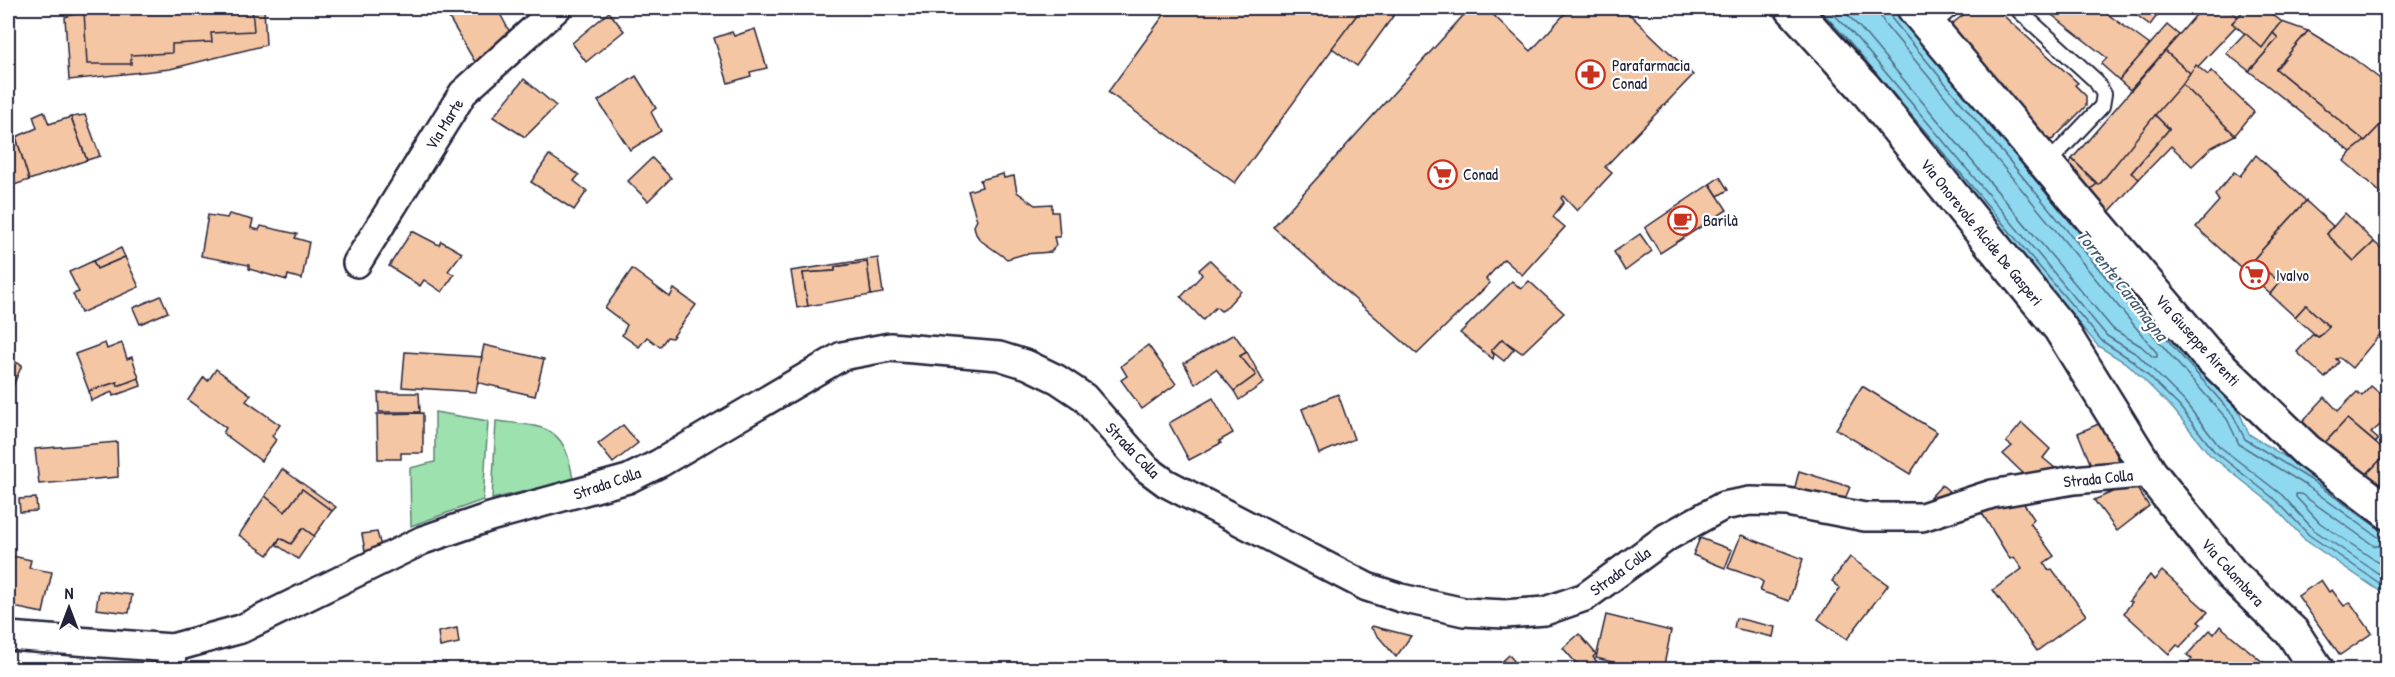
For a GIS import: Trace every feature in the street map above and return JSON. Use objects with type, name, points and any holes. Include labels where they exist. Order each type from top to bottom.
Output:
[{"type":"main road","name":"Via Onorevole Alcide De Gasperi","points":[[1792,8],[1863,86],[2060,328],[2150,473]]},
{"type":"main road","name":"Via Giuseppe Airenti","points":[[1932,14],[2047,164],[2205,352],[2307,451],[2388,512]]},
{"type":"main road","name":"Via Colombera","points":[[2150,473],[2231,574],[2293,633],[2317,669]]},
{"type":"street","name":"Via Marte","points":[[357,263],[463,93],[557,8]]},
{"type":"street","name":"Strada Colla","points":[[8,636],[172,659],[241,629],[423,540],[490,517],[628,479],[660,463],[842,356],[890,347],[999,356],[1028,365],[1057,379],[1084,397],[1140,461],[1166,483],[1367,587],[1401,598],[1464,612],[1505,614],[1545,611],[1585,597],[1667,537],[1723,506],[1750,501],[1787,502],[1865,518],[1922,517],[1992,494],[2074,480],[2150,473]]},
{"type":"lane","points":[[2016,8],[2095,80],[2104,94],[2102,106],[2047,164]]},
{"type":"green space","points":[[435,412],[488,421],[483,500],[411,526],[410,468],[435,462]]},
{"type":"green space","points":[[496,421],[540,428],[558,438],[565,448],[573,480],[492,499]]},
{"type":"water","name":"Torrente Caramagna","points":[[1809,8],[1901,8],[2181,347],[2239,412],[2249,434],[2314,475],[2387,527],[2387,596],[2305,540],[2273,505],[2210,455],[2174,410],[2129,365],[2098,346],[1845,44]]},
{"type":"building","points":[[92,8],[264,8],[266,45],[170,69],[69,80],[65,17]]},
{"type":"building","points":[[129,8],[252,8],[254,31],[211,33],[212,42],[172,44],[172,53],[131,55],[131,64],[87,64],[84,11]]},
{"type":"building","points":[[467,8],[497,8],[514,40],[478,67],[449,18]]},
{"type":"building","points":[[1169,8],[1362,8],[1235,183],[1108,92]]},
{"type":"building","points":[[1362,8],[1399,8],[1357,66],[1332,48]]},
{"type":"building","points":[[1470,8],[1486,8],[1531,51],[1570,8],[1623,8],[1693,75],[1605,167],[1612,173],[1577,211],[1563,196],[1561,198],[1564,202],[1553,217],[1565,227],[1522,275],[1504,259],[1486,279],[1490,283],[1417,354],[1273,227]]},
{"type":"building","points":[[1972,8],[1995,8],[2078,83],[2075,85],[2086,96],[2086,106],[2053,139],[2048,141],[1948,27]]},
{"type":"building","points":[[2043,8],[2099,8],[2150,45],[2119,80],[2101,64],[2107,58]]},
{"type":"building","points":[[2127,8],[2163,8],[2150,25]]},
{"type":"building","points":[[2202,8],[2227,8],[2238,17],[2232,23],[2236,26],[2191,74],[2165,51]]},
{"type":"building","points":[[2246,8],[2264,8],[2282,22],[2262,48],[2232,23]]},
{"type":"building","points":[[609,12],[624,31],[586,62],[572,43]]},
{"type":"building","points":[[2282,22],[2308,31],[2276,69],[2365,141],[2351,152],[2249,71],[2278,38],[2273,33]]},
{"type":"building","points":[[2167,25],[2179,35],[2130,90],[2119,80]]},
{"type":"building","points":[[755,29],[767,68],[750,72],[751,76],[728,83],[714,38],[732,32],[734,36]]},
{"type":"building","points":[[2308,31],[2354,59],[2388,85],[2388,117],[2365,141],[2276,69]]},
{"type":"building","points":[[2245,33],[2262,48],[2273,33],[2278,38],[2249,71],[2226,53]]},
{"type":"building","points":[[2165,51],[2191,74],[2099,185],[2072,159]]},
{"type":"building","points":[[2196,65],[2208,75],[2211,71],[2254,112],[2235,135],[2182,84]]},
{"type":"building","points":[[636,76],[656,108],[651,112],[661,131],[630,150],[598,101]]},
{"type":"building","points":[[524,79],[556,106],[525,137],[493,117]]},
{"type":"building","points":[[2182,84],[2235,135],[2212,147],[2192,166],[2171,146],[2139,179],[2131,173],[2169,129],[2155,115]]},
{"type":"building","points":[[44,111],[49,124],[71,117],[87,160],[29,180],[16,137],[37,128],[33,116]]},
{"type":"building","points":[[85,115],[100,156],[87,160],[71,117]]},
{"type":"building","points":[[2155,115],[2169,129],[2131,173],[2139,179],[2109,212],[2089,190],[2099,185]]},
{"type":"building","points":[[2388,117],[2388,199],[2344,161]]},
{"type":"building","points":[[16,137],[29,180],[8,187],[8,139]]},
{"type":"building","points":[[549,155],[579,175],[574,181],[587,191],[574,210],[531,182]]},
{"type":"building","points":[[2256,155],[2306,201],[2253,260],[2280,282],[2270,294],[2196,227],[2219,201],[2215,195],[2234,172],[2240,176]]},
{"type":"building","points":[[652,158],[671,178],[648,201],[628,181]]},
{"type":"building","points":[[2072,159],[2097,184],[2089,190],[2068,165]]},
{"type":"building","points":[[1003,174],[1004,178],[1014,176],[1017,192],[1035,205],[1052,204],[1052,212],[1058,212],[1060,237],[1054,237],[1056,245],[1051,252],[1024,254],[1007,259],[980,240],[976,234],[974,226],[977,220],[968,191],[982,187],[980,180]]},
{"type":"building","points":[[1720,177],[1728,190],[1718,196],[1710,184]]},
{"type":"building","points":[[1710,184],[1727,210],[1660,253],[1645,228]]},
{"type":"building","points":[[2306,201],[2333,226],[2327,234],[2354,261],[2374,242],[2388,254],[2388,325],[2352,368],[2340,358],[2336,359],[2339,362],[2325,378],[2297,352],[2312,335],[2319,337],[2329,327],[2306,305],[2295,317],[2270,294],[2280,282],[2253,260]]},
{"type":"building","points":[[2345,213],[2374,242],[2354,261],[2327,234]]},
{"type":"building","points":[[229,214],[253,220],[251,228],[259,230],[261,226],[297,234],[295,238],[309,242],[302,279],[288,275],[287,280],[249,269],[249,265],[201,256],[208,215],[227,218]]},
{"type":"building","points":[[412,231],[439,245],[441,241],[462,253],[448,271],[454,275],[442,292],[424,280],[420,286],[389,266]]},
{"type":"building","points":[[1640,234],[1652,251],[1625,271],[1614,252]]},
{"type":"building","points":[[121,248],[125,257],[97,269],[93,261]]},
{"type":"building","points":[[125,257],[139,287],[81,313],[73,294],[79,292],[69,272],[93,261],[97,269]]},
{"type":"building","points":[[878,258],[883,293],[871,295],[867,262],[835,267],[835,271],[803,273],[808,306],[797,308],[791,271]]},
{"type":"building","points":[[1210,260],[1241,291],[1225,309],[1221,311],[1216,307],[1203,320],[1181,297],[1202,275],[1199,270]]},
{"type":"building","points":[[867,262],[871,295],[808,306],[803,273],[835,271],[835,267]]},
{"type":"building","points":[[632,269],[670,297],[674,289],[696,305],[672,338],[667,337],[660,347],[647,337],[639,347],[622,335],[627,325],[605,308]]},
{"type":"building","points":[[1512,281],[1521,289],[1529,281],[1564,313],[1522,353],[1502,339],[1491,351],[1494,355],[1493,359],[1460,333]]},
{"type":"building","points":[[161,296],[168,312],[140,324],[133,308]]},
{"type":"building","points":[[2306,305],[2329,327],[2318,337],[2295,317]]},
{"type":"building","points":[[1234,334],[1247,352],[1240,356],[1256,375],[1234,391],[1216,369],[1195,384],[1184,363]]},
{"type":"building","points":[[1502,339],[1514,349],[1504,361],[1491,351]]},
{"type":"building","points":[[105,343],[107,349],[122,343],[127,359],[132,357],[139,378],[118,386],[117,382],[89,391],[75,354]]},
{"type":"building","points":[[484,345],[544,359],[535,396],[476,382]]},
{"type":"building","points":[[1148,345],[1176,384],[1142,409],[1121,380],[1127,376],[1121,366]]},
{"type":"building","points":[[405,352],[482,357],[476,392],[402,387]]},
{"type":"building","points":[[1247,352],[1264,383],[1239,400],[1234,391],[1256,375],[1240,356]]},
{"type":"building","points":[[8,359],[22,365],[12,388],[8,386]]},
{"type":"building","points":[[216,369],[251,395],[246,401],[280,425],[272,436],[276,440],[261,461],[223,433],[226,428],[188,400],[204,377],[208,381]]},
{"type":"building","points":[[139,378],[141,386],[113,396],[112,392],[91,401],[89,391],[117,382],[118,386]]},
{"type":"building","points":[[1862,386],[1937,432],[1910,474],[1836,429]]},
{"type":"building","points":[[2371,386],[2388,400],[2388,404],[2380,411],[2388,418],[2371,433],[2378,439],[2376,443],[2347,419],[2322,446],[2300,424],[2325,397],[2338,411],[2357,392],[2362,396]]},
{"type":"building","points":[[378,393],[419,393],[420,412],[379,412]]},
{"type":"building","points":[[1338,394],[1354,439],[1319,454],[1302,409]]},
{"type":"building","points":[[1213,398],[1233,433],[1219,441],[1221,443],[1189,460],[1169,423]]},
{"type":"building","points":[[423,413],[423,453],[401,453],[401,459],[378,459],[377,414]]},
{"type":"building","points":[[2347,419],[2387,453],[2365,476],[2322,446]]},
{"type":"building","points":[[2103,422],[2120,463],[2093,470],[2078,433]]},
{"type":"building","points":[[2022,423],[2050,449],[2043,458],[2055,468],[2028,478],[2003,454],[2012,446],[2006,442]]},
{"type":"building","points":[[623,425],[638,443],[613,463],[598,444]]},
{"type":"building","points":[[117,442],[118,477],[39,484],[35,449]]},
{"type":"building","points":[[2387,453],[2388,487],[2385,491],[2365,476]]},
{"type":"building","points":[[282,469],[336,507],[332,511],[302,489],[285,512],[265,496]]},
{"type":"building","points":[[1799,471],[1850,487],[1844,501],[1794,491]]},
{"type":"building","points":[[2133,483],[2149,506],[2117,531],[2094,500]]},
{"type":"building","points":[[1942,485],[1959,500],[1926,502]]},
{"type":"building","points":[[302,489],[332,511],[314,536],[303,528],[291,544],[280,538],[268,555],[239,535],[265,496],[285,512]]},
{"type":"building","points":[[2018,495],[2034,519],[2030,523],[2054,556],[2044,563],[2048,570],[2052,569],[2086,615],[2037,651],[1993,590],[2022,569],[2014,557],[2010,559],[1980,510]]},
{"type":"building","points":[[36,498],[37,511],[20,512],[19,499]]},
{"type":"building","points":[[303,528],[314,536],[298,559],[277,545],[280,538],[291,544]]},
{"type":"building","points":[[377,532],[382,550],[366,557],[362,534]]},
{"type":"building","points":[[1741,535],[1803,559],[1789,601],[1760,591],[1763,582],[1757,578],[1728,568]]},
{"type":"building","points":[[1700,538],[1732,550],[1725,568],[1693,555]]},
{"type":"building","points":[[8,555],[31,560],[29,568],[52,572],[43,613],[8,606]]},
{"type":"building","points":[[1850,557],[1888,585],[1847,639],[1818,619],[1840,588],[1832,581]]},
{"type":"building","points":[[2162,571],[2208,612],[2198,622],[2201,624],[2180,647],[2177,645],[2169,654],[2124,613],[2132,602],[2129,601],[2150,575],[2154,580]]},
{"type":"building","points":[[2321,580],[2329,592],[2332,590],[2344,606],[2350,602],[2372,633],[2340,655],[2298,596]]},
{"type":"building","points":[[99,591],[132,595],[129,613],[96,609]]},
{"type":"building","points":[[1606,615],[1671,631],[1663,670],[1643,670],[1596,658]]},
{"type":"building","points":[[1736,618],[1775,627],[1773,637],[1734,628]]},
{"type":"building","points":[[1372,626],[1411,636],[1396,657],[1371,628]]},
{"type":"building","points":[[2220,626],[2265,664],[2261,670],[2184,670],[2182,668],[2192,659],[2187,655],[2210,630],[2214,634]]},
{"type":"building","points":[[457,628],[459,643],[440,647],[438,632]]},
{"type":"building","points":[[1579,634],[1596,654],[1593,657],[1597,662],[1588,670],[1582,670],[1563,648]]},
{"type":"building","points":[[1509,655],[1522,670],[1493,670]]},
{"type":"place","name":"Parafarmacia Conad","points":[[1591,74]]},
{"type":"place","name":"Conad","points":[[1442,174]]},
{"type":"place","name":"Barilà","points":[[1682,220]]},
{"type":"place","name":"IvaIvo","points":[[2255,275]]}]
